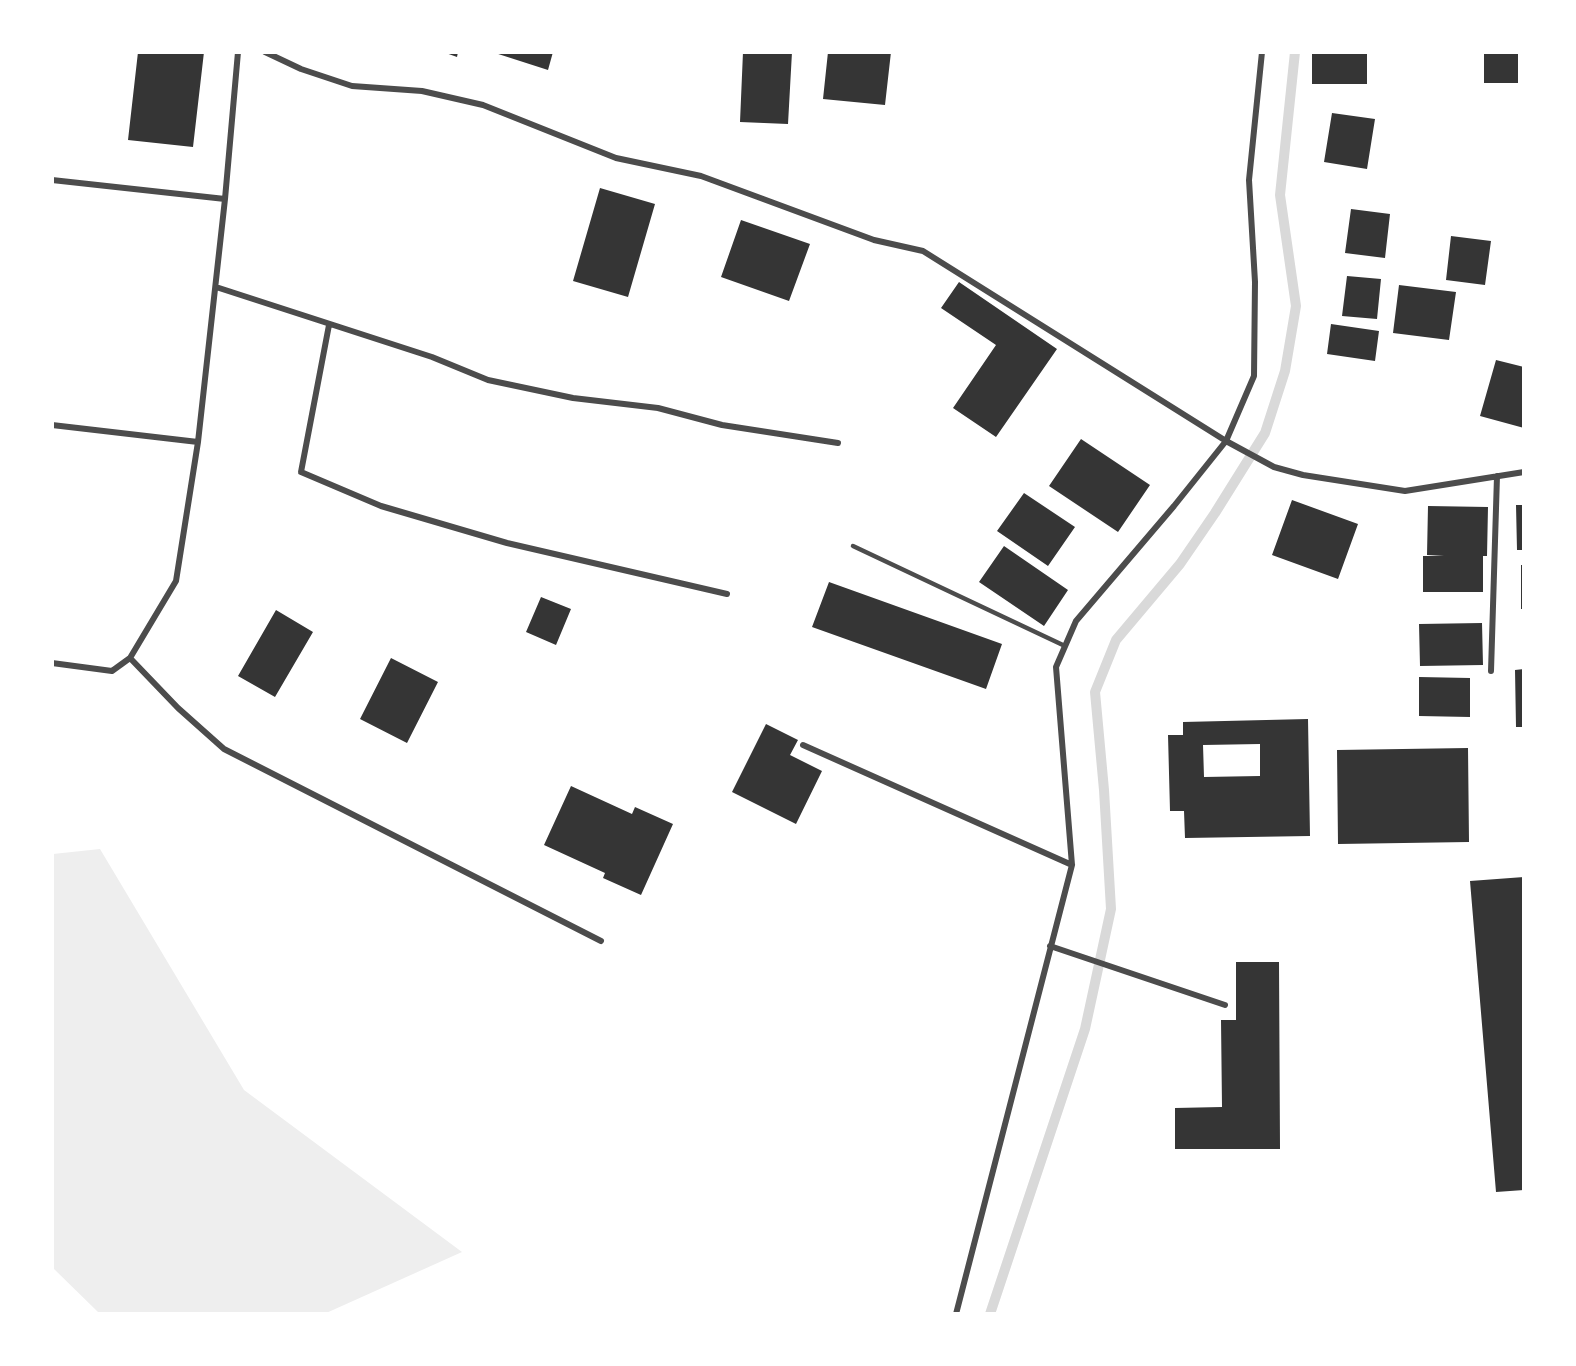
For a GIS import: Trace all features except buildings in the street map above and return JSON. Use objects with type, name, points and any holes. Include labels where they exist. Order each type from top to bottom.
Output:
[{"type":"street","points":[[52,663],[112,671],[130,658],[176,581],[198,442],[216,287],[238,52]]},
{"type":"street","points":[[265,52],[301,69],[352,86],[422,92],[483,105],[616,158],[701,176],[874,240],[923,251],[1227,441],[1274,467],[1304,475],[1405,491],[1524,472]]},
{"type":"street","points":[[956,1314],[1072,865],[1056,667],[1076,621],[1227,441],[1254,376],[1256,282],[1249,180],[1262,52]]},
{"type":"street","points":[[52,180],[225,199]]},
{"type":"street","points":[[216,287],[432,357],[488,380],[573,398],[658,408],[722,425],[838,443]]},
{"type":"street","points":[[329,325],[301,472],[381,506],[507,543],[728,594]]},
{"type":"street","points":[[52,425],[198,442]]},
{"type":"street","points":[[1491,671],[1497,477]]},
{"type":"street","points":[[130,658],[178,708],[224,749],[601,941]]},
{"type":"street","points":[[803,745],[1072,865]]},
{"type":"street","points":[[1050,946],[1225,1005]]},
{"type":"lane","points":[[853,546],[1065,646]]},
{"type":"shaded area","points":[[100,849],[244,1090],[462,1252],[324,1314],[99,1313],[53,1268],[53,854]]},
{"type":"waterway","points":[[990,1314],[1085,1029],[1111,909],[1095,692],[1116,640],[1180,564],[1265,433],[1285,371],[1296,306],[1280,195],[1295,52]]}]
